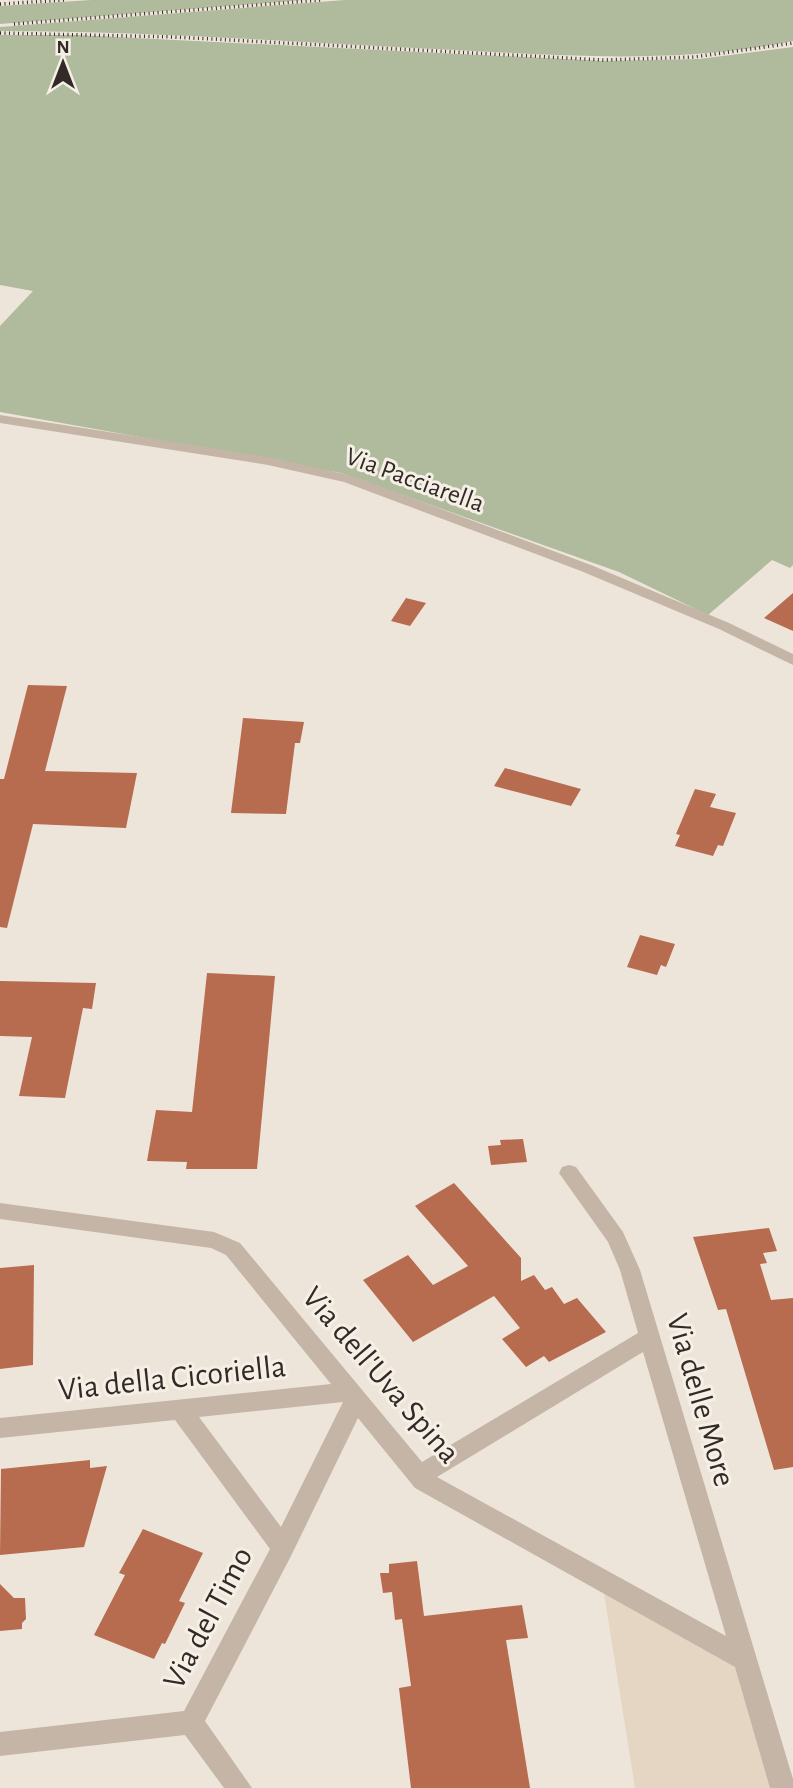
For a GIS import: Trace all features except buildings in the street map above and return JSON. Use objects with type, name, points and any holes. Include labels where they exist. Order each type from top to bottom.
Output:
[{"type":"street","name":"Via Pacciarella","points":[[0,419],[268,461],[348,479],[586,568],[724,626],[793,660]]},
{"type":"street","name":"Via delle More","points":[[569,1172],[621,1249],[650,1337],[742,1658],[783,1788]]},
{"type":"street","name":"Via dell'Uva Spina","points":[[0,1211],[214,1240],[233,1250],[423,1481],[742,1658]]},
{"type":"street","points":[[419,1476],[650,1337]]},
{"type":"street","name":"Via della Cicoriella","points":[[0,1428],[180,1409],[353,1395]]},
{"type":"street","name":"Via del Timo","points":[[239,1788],[191,1722],[283,1548],[353,1395]]},
{"type":"street","name":"Via del Timo","points":[[180,1409],[283,1548]]},
{"type":"street","points":[[0,1744],[191,1722]]},
{"type":"green space","points":[[91,0],[304,0],[0,24],[0,6]]},
{"type":"green space","points":[[345,0],[793,0],[793,41],[667,56],[583,56],[171,35],[0,31],[0,27]]},
{"type":"green space","points":[[0,35],[75,35],[603,61],[699,59],[793,47],[793,565],[790,568],[772,560],[708,615],[619,572],[341,473],[0,412],[0,326],[33,291],[0,285]]},
{"type":"shaded area","points":[[602,1581],[742,1658],[783,1788],[635,1788]]},
{"type":"railway","points":[[0,4],[64,0]]},
{"type":"railway","points":[[14,24],[321,0]]},
{"type":"railway","points":[[0,33],[173,37],[604,60],[694,57],[793,43]]}]
